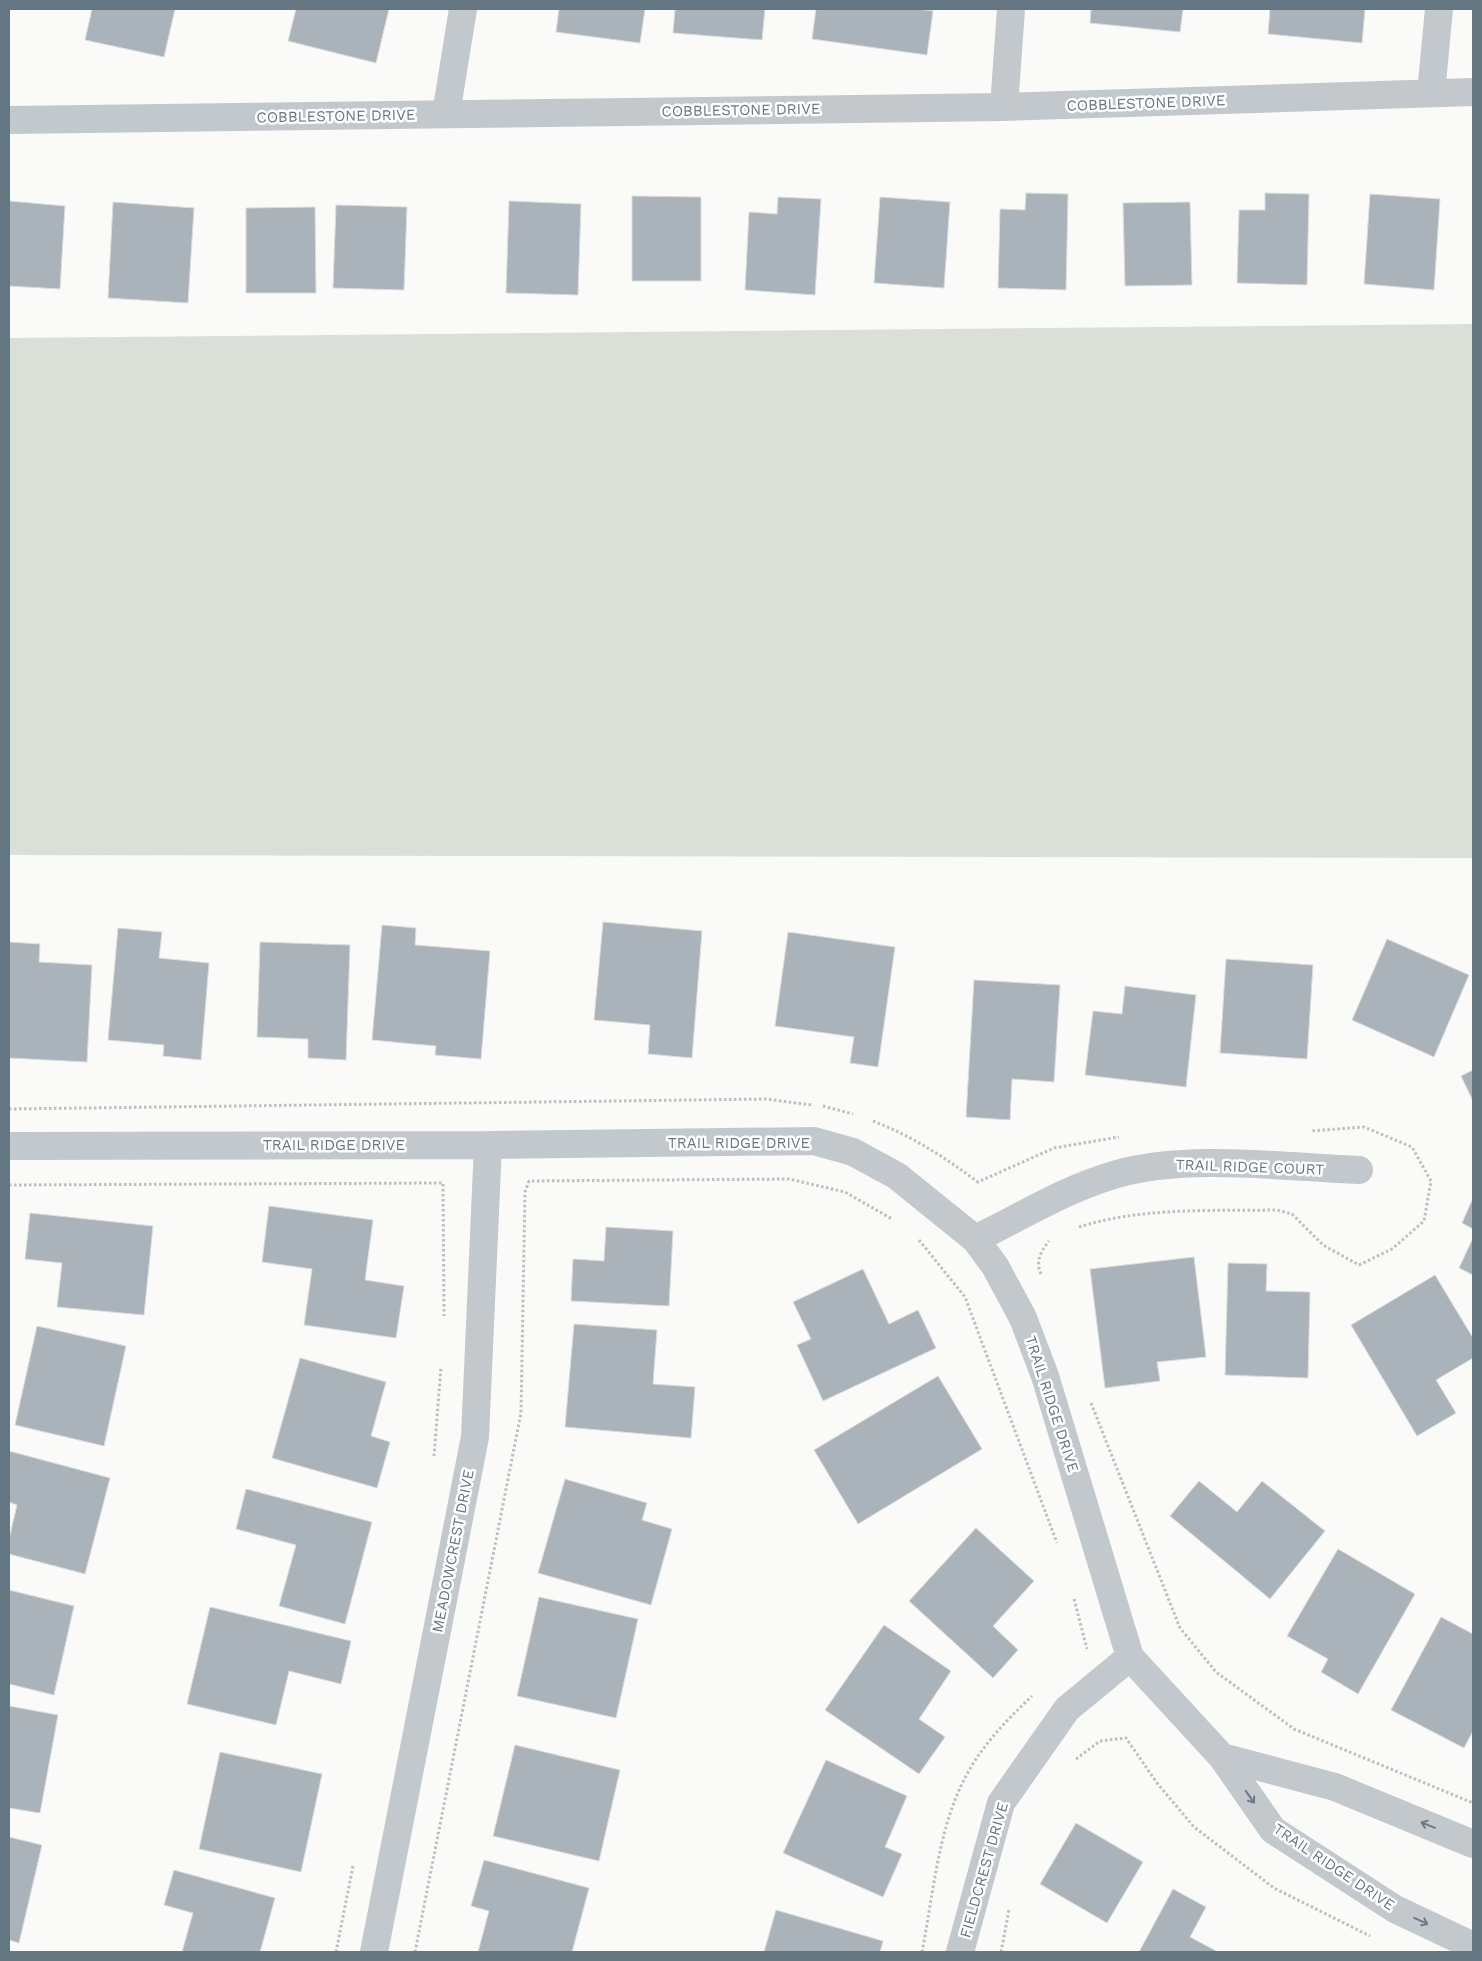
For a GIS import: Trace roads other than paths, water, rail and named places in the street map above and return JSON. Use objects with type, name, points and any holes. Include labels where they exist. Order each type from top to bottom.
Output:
[{"type":"street","points":[[446,114],[463,9]]},
{"type":"street","points":[[1004,107],[1010,9]]},
{"type":"street","points":[[1431,93],[1440,9]]},
{"type":"street","name":"COBBLESTONE DRIVE","points":[[9,120],[1004,107],[1473,92]]},
{"type":"street","name":"TRAIL RIDGE DRIVE","points":[[9,1146],[488,1145],[814,1141],[853,1152],[898,1176],[975,1239],[996,1266],[1023,1318],[1045,1376],[1130,1657],[1222,1757],[1273,1830],[1395,1909],[1473,1946]]},
{"type":"street","name":"MEADOWCREST DRIVE","points":[[374,1952],[475,1437],[488,1145]]},
{"type":"street","name":"TRAIL RIDGE COURT","points":[[975,1239],[1074,1190],[1117,1174],[1172,1164],[1359,1170]]},
{"type":"street","name":"FIELDCREST DRIVE","points":[[960,1952],[1001,1803],[1067,1709],[1130,1657]]},
{"type":"street","points":[[1222,1757],[1335,1787],[1473,1844]]}]
